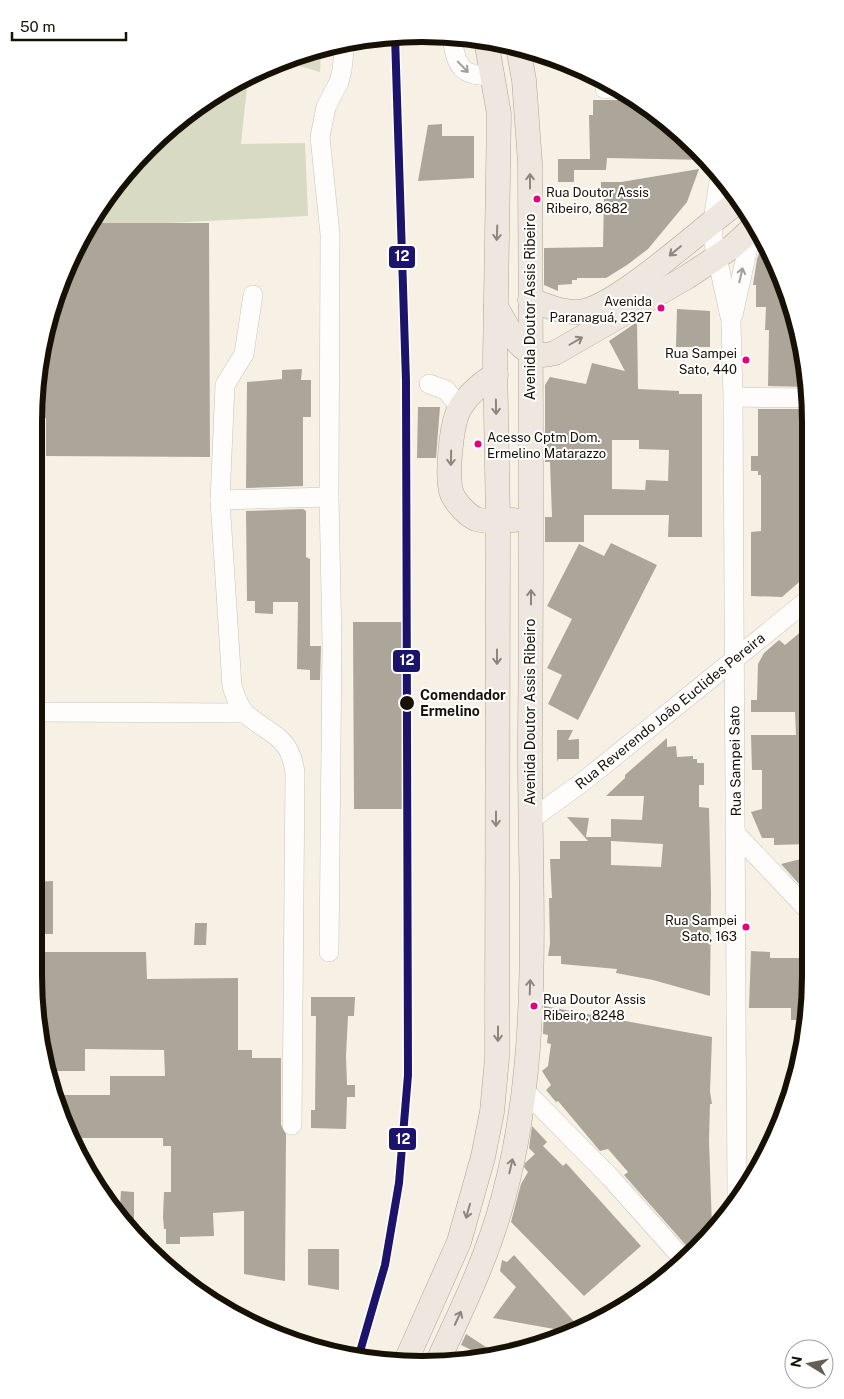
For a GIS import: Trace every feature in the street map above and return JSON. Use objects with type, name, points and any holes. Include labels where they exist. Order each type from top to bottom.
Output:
[{"type":"main road","points":[[408,1356],[459,1242],[483,1156],[493,1103],[497,1058],[498,520],[496,306],[499,114],[494,75],[488,49]]},
{"type":"main road","name":"Avenida Doutor Assis Ribeiro","points":[[440,1356],[487,1252],[504,1197],[525,1091],[532,932],[530,821],[530,163],[524,80],[519,55]]},
{"type":"main road","points":[[530,300],[562,311],[576,312],[597,306],[643,277],[734,205]]},
{"type":"main road","points":[[496,306],[515,339],[531,354],[544,356],[555,353],[717,258],[749,229]]},
{"type":"main road","points":[[496,374],[476,389],[460,407],[452,432],[450,472],[453,495],[471,516],[486,521],[530,519]]},
{"type":"street","points":[[453,44],[457,61],[466,72],[474,75],[494,75]]},
{"type":"street","points":[[328,952],[332,644],[329,497],[330,227],[320,137],[326,107],[339,82],[344,51]]},
{"type":"street","name":"Rua Sampei Sato","points":[[718,185],[713,220],[717,258],[731,322],[733,397],[737,1189]]},
{"type":"street","name":"Rua Sampei Sato","points":[[731,322],[752,234]]},
{"type":"street","points":[[253,295],[244,354],[225,385],[220,500],[232,686],[237,701],[245,713],[282,739],[294,759],[292,1125]]},
{"type":"street","points":[[429,384],[446,390],[460,407]]},
{"type":"street","points":[[733,397],[801,398]]},
{"type":"street","points":[[220,500],[329,497]]},
{"type":"street","name":"Rua Reverendo João Euclides Pereira","points":[[530,821],[584,781],[802,605]]},
{"type":"street","points":[[42,712],[245,713]]},
{"type":"street","points":[[736,834],[802,904]]},
{"type":"street","points":[[525,1091],[610,1177],[679,1255]]},
{"type":"green space","points":[[321,56],[320,72],[295,65]]},
{"type":"green space","points":[[247,85],[241,144],[305,143],[308,216],[96,227],[106,211],[137,172],[172,137],[211,106]]},
{"type":"building","points":[[593,100],[623,100],[653,121],[695,160],[607,158],[606,170],[574,170],[574,182],[558,182],[558,159],[590,159],[589,115],[593,115]]},
{"type":"building","points":[[442,124],[442,136],[474,136],[474,178],[418,181],[428,125]]},
{"type":"building","points":[[699,169],[687,202],[648,249],[627,265],[606,278],[577,278],[577,280],[572,280],[572,284],[558,285],[558,291],[544,285],[544,248],[603,247],[604,197],[601,197],[601,182],[621,182]]},
{"type":"building","points":[[99,223],[209,223],[210,457],[46,456],[46,418],[42,418],[45,381],[55,324],[63,300],[71,277]]},
{"type":"building","points":[[760,251],[773,277],[781,300],[789,324],[800,387],[768,386],[769,330],[765,330],[766,307],[756,307],[756,285],[753,285]]},
{"type":"building","points":[[677,309],[710,311],[710,347],[676,347]]},
{"type":"building","points":[[637,322],[638,389],[679,391],[679,394],[702,394],[702,537],[668,537],[669,515],[584,515],[584,542],[545,542],[545,517],[552,517],[550,462],[545,462],[545,385],[550,377],[586,384],[592,363],[625,371],[609,341]],"holes":[[[612,440],[639,440],[639,449],[669,450],[668,481],[646,480],[645,490],[612,489]]]},
{"type":"building","points":[[302,369],[301,380],[311,380],[311,417],[303,417],[303,486],[246,488],[247,382],[282,379],[282,370]]},
{"type":"building","points":[[418,407],[440,407],[436,458],[417,458]]},
{"type":"building","points":[[758,409],[801,409],[802,580],[782,597],[751,596],[751,532],[761,531],[761,475],[758,475],[758,471],[751,471],[751,456],[758,456]]},
{"type":"building","points":[[303,509],[306,511],[306,557],[310,559],[310,646],[321,646],[320,680],[310,680],[310,670],[297,669],[298,602],[273,602],[273,614],[255,613],[255,601],[247,601],[246,511]]},
{"type":"building","points":[[611,543],[657,565],[578,720],[548,704],[562,675],[547,668],[572,619],[547,606],[579,544],[604,556]]},
{"type":"building","points":[[353,622],[406,622],[407,809],[354,809]]},
{"type":"building","points":[[802,631],[802,844],[774,845],[774,838],[762,838],[751,812],[762,809],[762,770],[752,770],[751,735],[796,735],[795,712],[751,712],[751,700],[757,700],[758,664],[764,653],[779,640],[785,645]]},
{"type":"building","points":[[557,730],[573,730],[568,740],[579,739],[579,759],[558,759],[557,762]]},
{"type":"building","points":[[667,738],[667,747],[676,746],[677,757],[693,756],[693,759],[697,759],[697,763],[704,763],[704,785],[699,785],[699,807],[709,808],[711,894],[710,996],[653,980],[616,973],[617,969],[561,964],[561,956],[548,956],[550,944],[549,898],[552,898],[550,859],[560,859],[560,841],[588,841],[567,817],[589,818],[586,837],[611,837],[611,819],[642,820],[644,796],[606,796],[625,778],[625,775]],"holes":[[[611,841],[663,844],[661,867],[611,865]]]},
{"type":"building","points":[[802,859],[802,887],[781,864]]},
{"type":"building","points":[[53,881],[53,934],[42,934],[42,882]]},
{"type":"building","points":[[195,923],[207,923],[206,945],[194,945]]},
{"type":"building","points":[[751,951],[770,952],[770,958],[802,958],[799,1020],[791,1020],[791,1008],[749,1008]]},
{"type":"building","points":[[44,952],[146,952],[147,979],[238,978],[238,1050],[252,1050],[252,1058],[281,1058],[281,1125],[286,1134],[285,1281],[244,1274],[244,1211],[213,1213],[214,1236],[180,1237],[180,1244],[166,1244],[166,1229],[164,1229],[163,1217],[164,1192],[171,1192],[171,1146],[163,1146],[163,1138],[79,1138],[62,1095],[110,1095],[110,1076],[165,1076],[164,1050],[85,1049],[85,1071],[54,1071],[46,1027],[43,980]]},
{"type":"building","points":[[311,997],[355,997],[354,1016],[348,1016],[346,1056],[347,1085],[355,1085],[355,1097],[347,1097],[346,1129],[311,1128],[311,1110],[315,1110],[316,1016],[311,1016]]},
{"type":"building","points":[[544,1006],[712,1037],[710,1092],[712,1104],[710,1104],[709,1140],[712,1221],[688,1247],[624,1175],[628,1172],[608,1149],[600,1151],[558,1101],[556,1102],[546,1090],[551,1085],[542,1071],[548,1066],[551,1044],[547,1043],[548,1035],[543,1034]]},
{"type":"building","points":[[532,1126],[547,1142],[543,1146],[563,1166],[566,1163],[641,1246],[584,1296],[511,1222],[521,1184],[528,1172],[524,1167],[525,1163],[535,1154],[529,1148]]},
{"type":"building","points":[[121,1191],[134,1192],[134,1223],[121,1208]]},
{"type":"building","points":[[308,1249],[339,1249],[339,1290],[308,1285]]},
{"type":"building","points":[[514,1255],[576,1324],[561,1330],[493,1318],[516,1287],[500,1271],[502,1260],[507,1262]]},
{"type":"building","points":[[466,1334],[490,1350],[476,1352],[461,1345]]},
{"type":"transit line","name":"12","points":[[360,1351],[385,1265],[399,1183],[408,1075],[406,381],[395,43]]},
{"type":"place","name":"Rua Doutor Assis Ribeiro, 8682","points":[[537,199]]},
{"type":"place","name":"Avenida Paranaguá, 2327","points":[[661,308]]},
{"type":"place","name":"Rua Sampei Sato, 440","points":[[746,360]]},
{"type":"place","name":"Acesso Cptm Dom. Ermelino Matarazzo","points":[[478,444]]},
{"type":"place","name":"Comendador Ermelino","points":[[407,703]]},
{"type":"place","name":"Rua Sampei Sato, 163","points":[[746,927]]},
{"type":"place","name":"Rua Doutor Assis Ribeiro, 8248","points":[[534,1006]]}]
